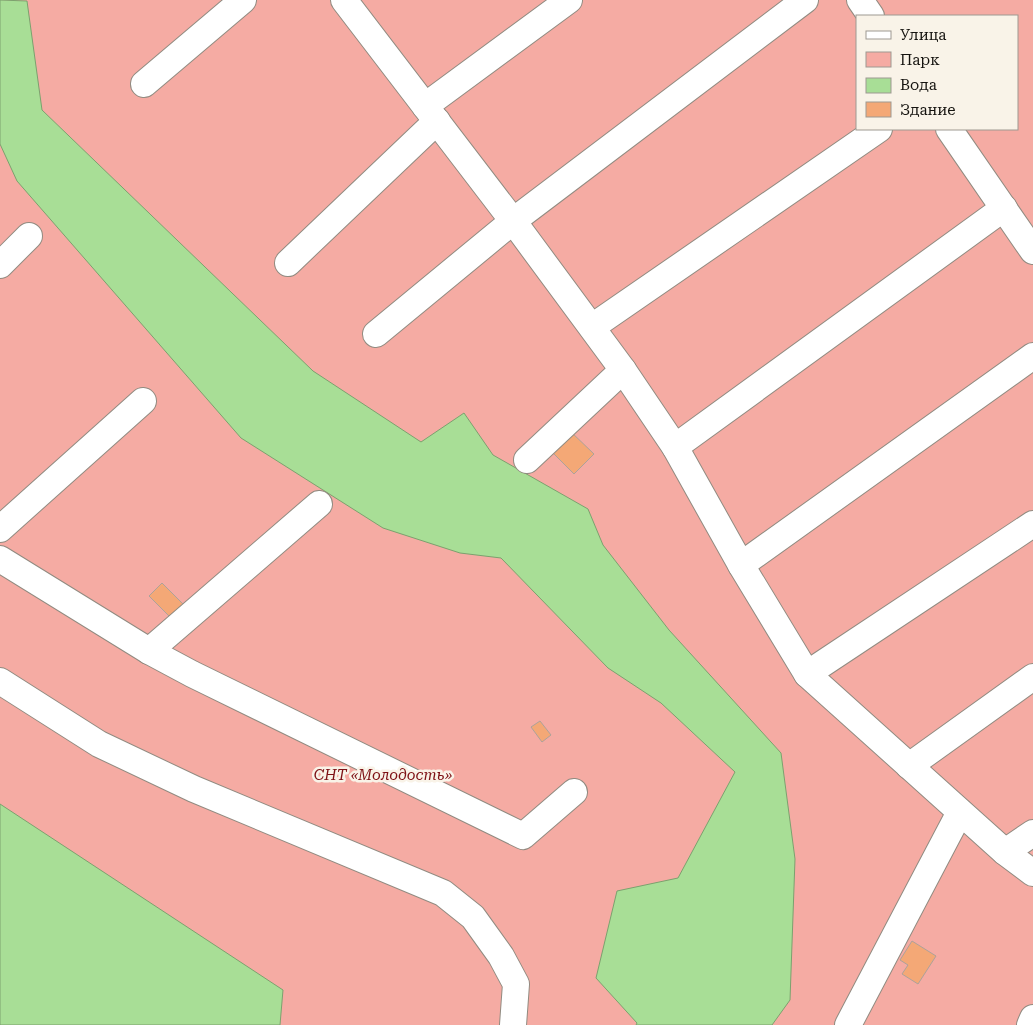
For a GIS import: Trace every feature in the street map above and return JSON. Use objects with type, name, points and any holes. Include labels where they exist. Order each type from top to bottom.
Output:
[{"type":"street","points":[[144,84],[243,0]]},
{"type":"street","points":[[344,0],[624,370],[675,447],[741,566],[807,674],[1005,852],[1033,873]]},
{"type":"street","points":[[288,263],[431,113],[569,0]]},
{"type":"street","points":[[376,334],[513,221],[805,0]]},
{"type":"street","points":[[860,0],[870,15]]},
{"type":"street","points":[[592,327],[878,130]]},
{"type":"street","points":[[950,130],[1033,251]]},
{"type":"street","points":[[675,447],[1004,208]]},
{"type":"street","points":[[0,265],[30,236]]},
{"type":"street","points":[[741,566],[1033,356]]},
{"type":"street","points":[[527,460],[624,370]]},
{"type":"street","points":[[0,529],[143,401]]},
{"type":"street","points":[[149,651],[319,504]]},
{"type":"street","points":[[807,674],[1033,524]]},
{"type":"street","points":[[0,559],[149,651],[523,836],[574,792]]},
{"type":"street","points":[[909,766],[1033,677]]},
{"type":"street","points":[[0,681],[100,744],[194,789],[443,893],[473,917],[501,956],[516,984],[513,1025]]},
{"type":"street","points":[[848,1025],[960,812]]},
{"type":"street","points":[[1005,852],[1033,833]]},
{"type":"street","points":[[1030,1025],[1033,1018]]},
{"type":"green space","name":"СНТ «Молодость»","points":[[0,0],[1033,0],[1033,1025],[277,1025],[0,840]]},
{"type":"water","points":[[0,0],[27,1],[42,110],[313,371],[421,442],[464,413],[493,455],[588,509],[603,545],[669,630],[781,753],[795,859],[790,1000],[772,1025],[636,1025],[637,1023],[596,978],[617,891],[678,878],[735,772],[661,703],[608,668],[501,558],[460,553],[383,528],[241,438],[17,181],[0,144]]},
{"type":"water","points":[[0,804],[283,990],[280,1025],[0,1025]]},
{"type":"building","points":[[569,430],[594,454],[574,474],[550,450]]},
{"type":"building","points":[[162,583],[185,606],[172,619],[149,596]]},
{"type":"building","points":[[540,721],[551,735],[542,742],[531,727]]},
{"type":"building","points":[[912,941],[936,956],[918,984],[902,974],[908,965],[900,960]]}]
